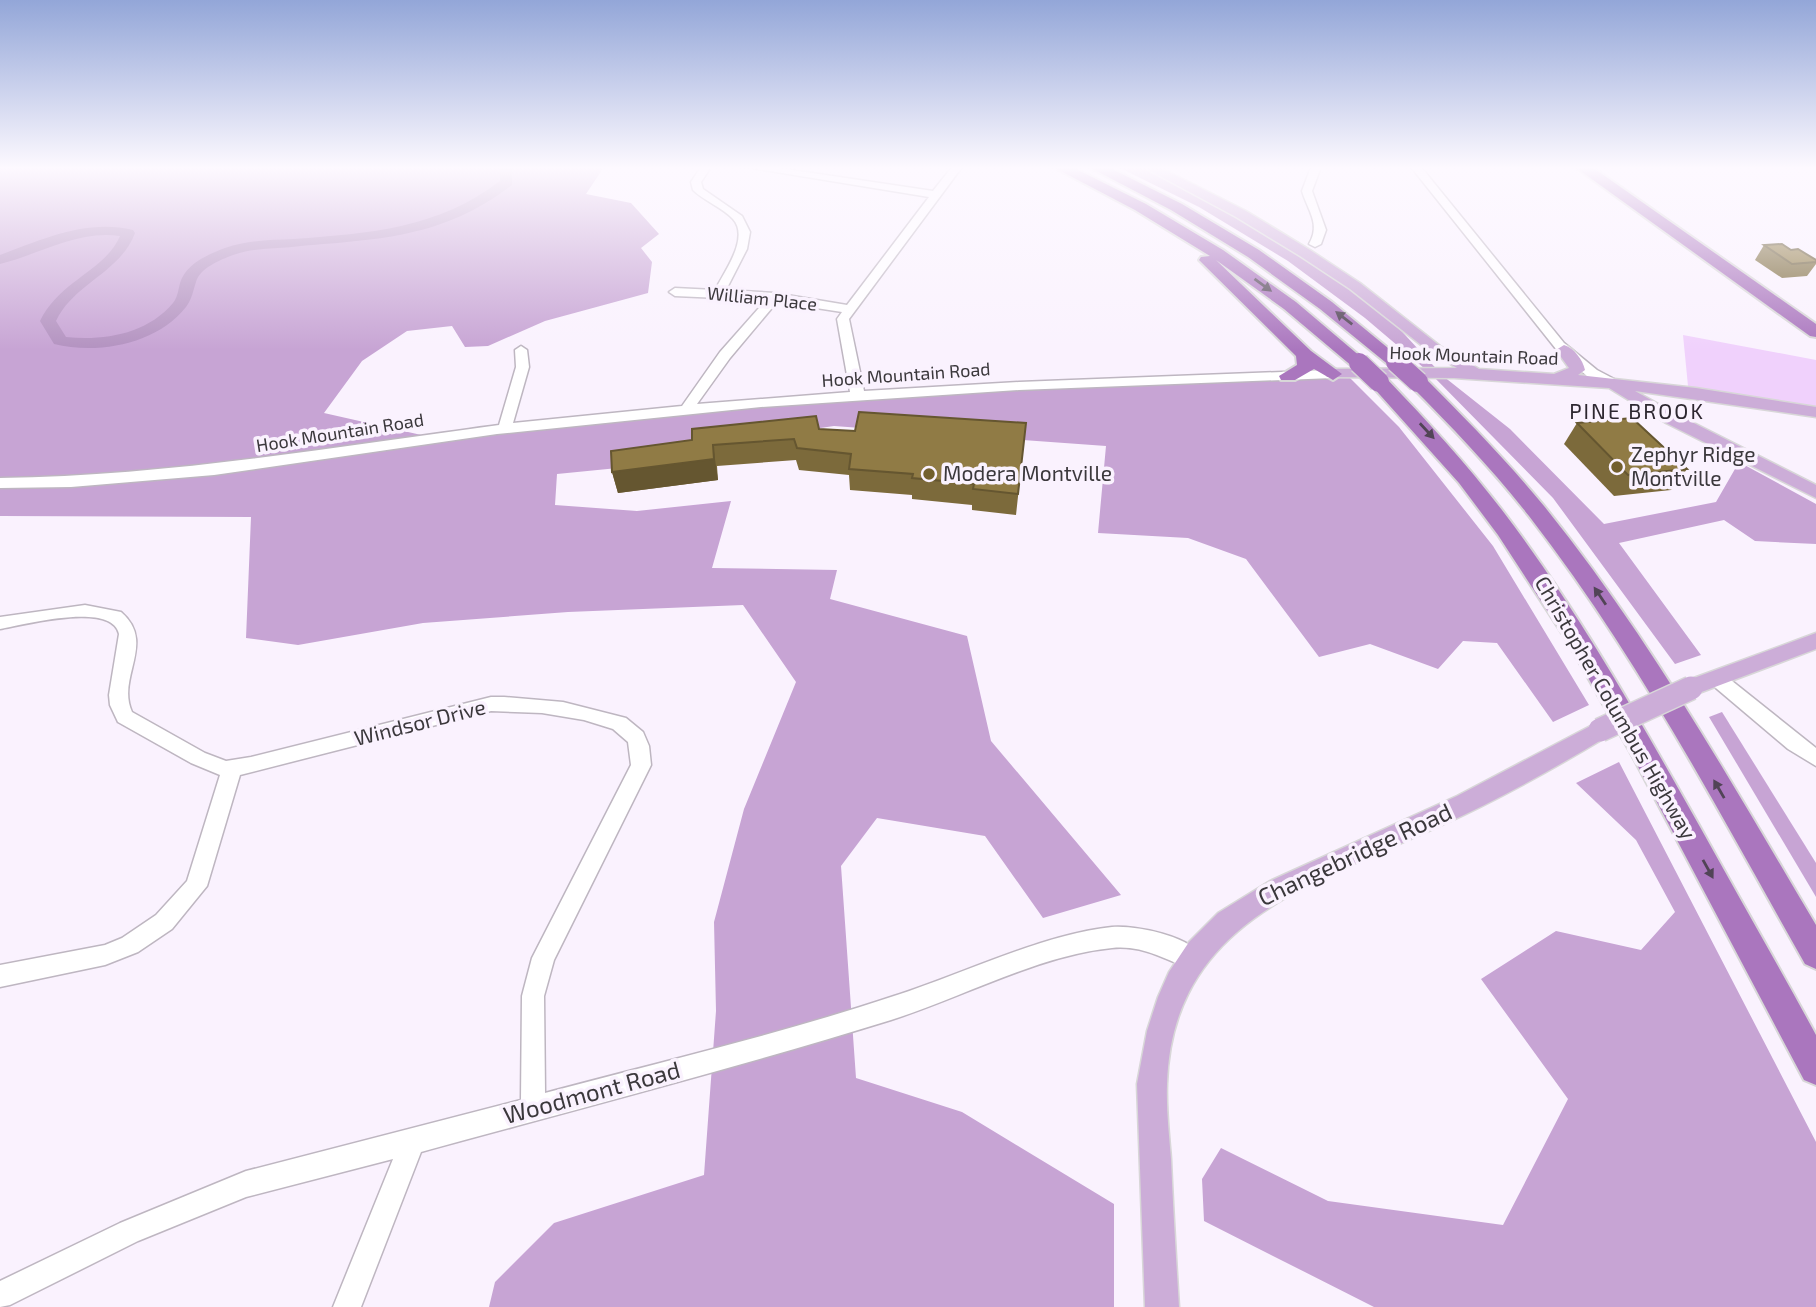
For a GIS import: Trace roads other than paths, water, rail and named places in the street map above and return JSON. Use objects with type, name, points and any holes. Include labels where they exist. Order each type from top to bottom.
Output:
[{"type":"highway","points":[[1166,228],[1192,246],[1305,355],[1332,374]]},
{"type":"highway","name":"Christopher Columbus Highway","points":[[1176,228],[1252,276],[1359,363],[1380,382],[1465,475],[1499,519],[1563,612],[1628,723],[1816,1068]]},
{"type":"highway","name":"Christopher Columbus Highway","points":[[1211,228],[1309,291],[1396,362],[1497,463],[1588,578],[1675,715],[1816,954]]},
{"type":"highway","points":[[1668,228],[1816,332]]},
{"type":"highway","points":[[1685,228],[1816,317]]},
{"type":"highway","points":[[1288,376],[1306,368],[1305,355]]},
{"type":"main road","points":[[1262,228],[1355,286],[1435,349],[1474,372]]},
{"type":"main road","points":[[1435,349],[1444,371]]},
{"type":"main road","points":[[1555,379],[1577,370],[1576,363],[1563,349]]},
{"type":"main road","name":"Hook Mountain Road","points":[[1332,374],[1474,372],[1611,383],[1741,398],[1816,412]]},
{"type":"main road","points":[[1555,379],[1617,396],[1672,419]]},
{"type":"main road","points":[[1611,383],[1672,419],[1816,492]]},
{"type":"main road","points":[[1665,390],[1653,396],[1653,400],[1672,419]]},
{"type":"main road","name":"Changebridge Road","points":[[1162,1307],[1152,1084],[1156,1049],[1164,1016],[1176,986],[1192,959],[1218,929],[1246,907],[1279,888],[1484,794],[1600,730],[1691,688],[1816,641]]},
{"type":"street","points":[[719,293],[741,249],[746,232],[744,228]]},
{"type":"street","points":[[858,397],[842,326],[848,309],[911,228]]},
{"type":"street","points":[[1315,244],[1322,235],[1321,228]]},
{"type":"street","points":[[1466,228],[1563,349],[1592,373],[1611,383]]},
{"type":"street","name":"William Place","points":[[675,292],[775,297],[848,309]]},
{"type":"street","points":[[687,410],[718,364],[775,297]]},
{"type":"street","points":[[1552,333],[1604,373],[1611,383]]},
{"type":"street","points":[[506,428],[508,404],[524,362],[521,349]]},
{"type":"street","name":"Hook Mountain Road","points":[[0,483],[69,483],[174,474],[506,428],[687,410],[1086,383],[1332,374]]},
{"type":"street","name":"Windsor Drive","points":[[0,623],[81,611],[101,611],[117,617],[127,631],[125,662],[116,693],[118,706],[125,717],[198,758],[225,769],[251,765],[491,704],[507,703],[573,711],[619,723],[631,731],[642,748],[641,765],[543,958],[533,996],[533,1109]]},
{"type":"street","points":[[1716,678],[1795,744],[1816,758]]},
{"type":"street","points":[[0,976],[105,955],[130,945],[164,922],[196,886],[232,768]]},
{"type":"street","name":"Woodmont Road","points":[[0,1294],[129,1232],[246,1184],[533,1109],[894,1008],[1093,939],[1114,937],[1148,940],[1192,959]]},
{"type":"street","points":[[347,1307],[413,1141]]},
{"type":"waterway","points":[[0,260],[67,235],[100,229],[128,233],[117,254],[67,293],[48,321],[60,341],[102,343],[128,338],[153,326],[183,300],[192,274],[200,266],[234,250],[378,235],[415,228]]},
{"type":"place","name":"Zephyr Ridge Montville","points":[[1617,467]]},
{"type":"place","name":"Modera Montville","points":[[929,474]]},
{"type":"district","name":"PINE BROOK","points":[[1637,412]]}]
